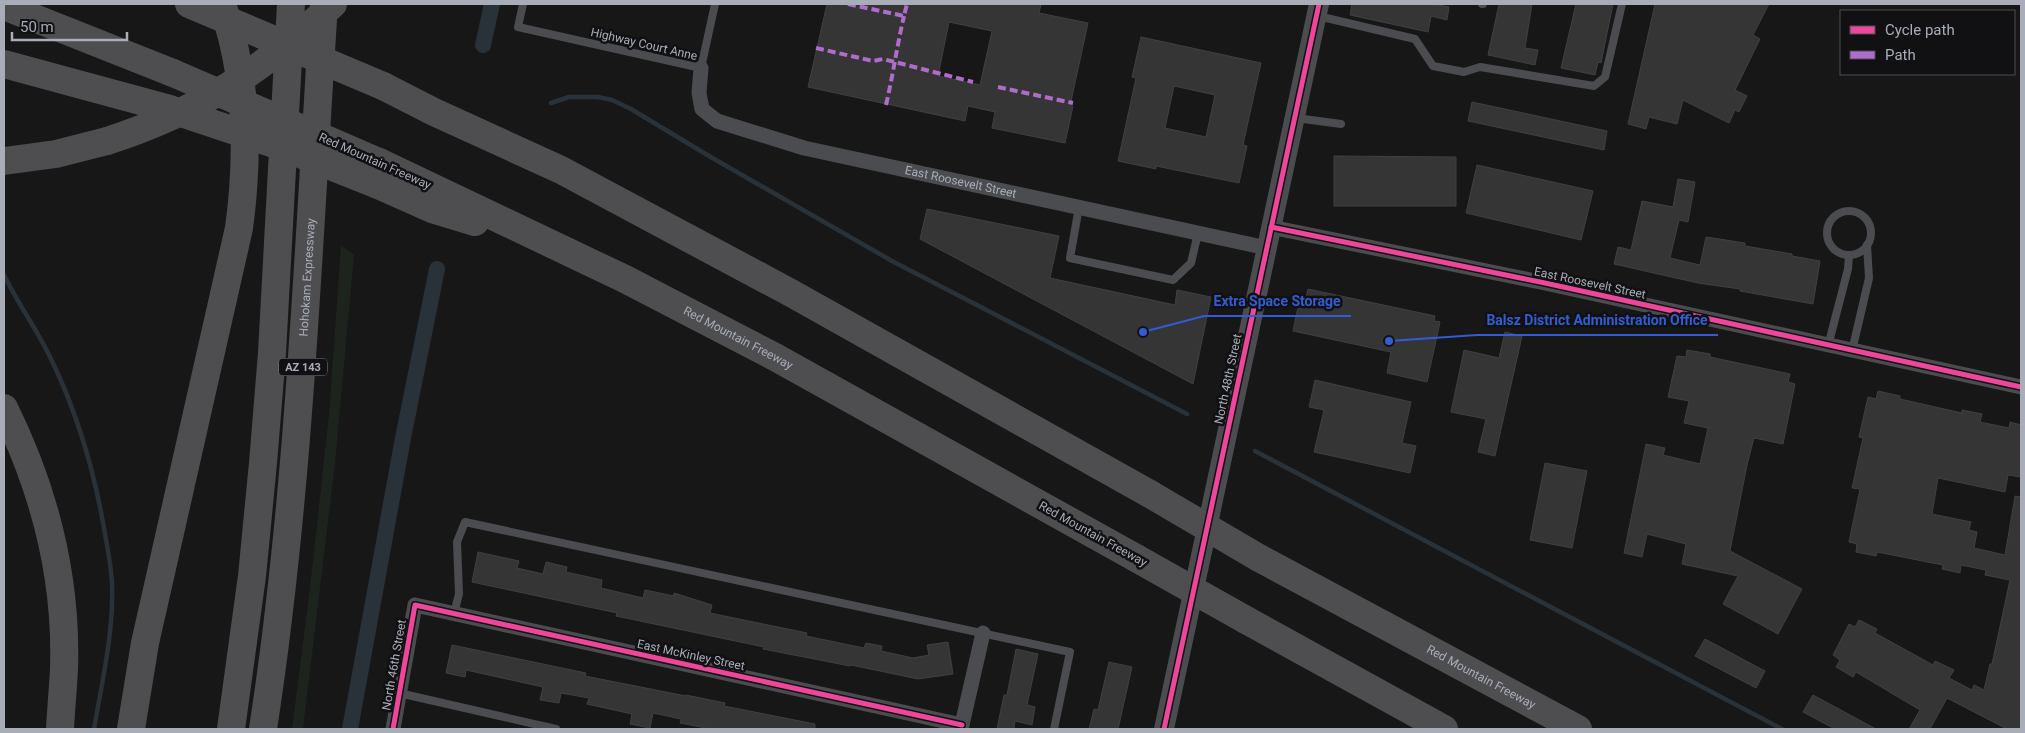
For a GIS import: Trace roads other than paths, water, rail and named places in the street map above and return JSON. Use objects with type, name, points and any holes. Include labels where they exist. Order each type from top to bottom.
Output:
[{"type":"highway","name":"Red Mountain Freeway","points":[[189,4],[383,86],[587,184],[791,293],[1150,494],[1259,558],[1578,729]]},
{"type":"highway","points":[[131,729],[143,652],[240,228],[245,161],[242,107],[237,68],[222,4]]},
{"type":"highway","points":[[234,4],[383,86]]},
{"type":"highway","name":"AZ 143","points":[[230,729],[249,594],[263,463],[272,353],[291,4]]},
{"type":"highway","name":"Hohokam Expressway","points":[[263,729],[281,602],[293,490],[306,322],[324,4]]},
{"type":"highway","points":[[4,161],[56,154],[107,141],[175,115],[224,90],[248,75],[292,43],[333,4]]},
{"type":"highway","name":"Red Mountain Freeway","points":[[4,6],[173,73],[379,174],[432,209],[576,255],[800,370],[1444,729]]},
{"type":"highway","points":[[4,64],[170,110],[295,151],[379,174]]},
{"type":"highway","points":[[4,408],[34,478],[55,556],[60,584],[64,641],[60,729]]},
{"type":"highway","points":[[1246,620],[1419,729]]},
{"type":"street","name":"North 48th Street","points":[[1164,729],[1318,10]]},
{"type":"street","name":"East Roosevelt Street","points":[[701,68],[699,93],[702,109],[717,121],[730,126],[804,148],[1267,248]]},
{"type":"street","name":"East Roosevelt Street","points":[[1271,227],[1536,281],[1828,346],[2021,386]]},
{"type":"street","name":"East McKinley Street","points":[[415,605],[961,727]]},
{"type":"street","name":"North 46th Street","points":[[393,729],[415,605]]},
{"type":"street","points":[[961,727],[983,633]]},
{"type":"lane","name":"Highway Court Anne","points":[[523,4],[518,27],[701,68],[715,4]]},
{"type":"lane","points":[[1318,10],[1415,39],[1433,66],[1464,72],[1480,67],[1594,86],[1606,77],[1622,4]]},
{"type":"lane","points":[[1294,118],[1341,124]]},
{"type":"lane","points":[[1079,207],[1070,258],[1174,280],[1191,263],[1198,233]]},
{"type":"lane","points":[[1852,350],[1869,278],[1867,245],[1870,237],[1870,228],[1867,220],[1861,214],[1853,211],[1844,211],[1830,221],[1827,229],[1827,238],[1836,252],[1849,255],[1861,251],[1867,245]]},
{"type":"lane","points":[[1828,346],[1848,269],[1849,255]]},
{"type":"lane","points":[[454,613],[459,594],[457,542],[465,522],[1070,652],[1054,729]]},
{"type":"lane","points":[[399,693],[556,729]]},
{"type":"waterway","points":[[483,45],[492,4]]},
{"type":"waterway","points":[[551,103],[569,97],[598,97],[612,100],[631,109],[892,261],[1187,414]]},
{"type":"waterway","points":[[350,729],[403,438],[437,269]]},
{"type":"waterway","points":[[4,275],[46,350],[70,402],[91,467],[101,512],[110,564],[112,601],[107,656],[94,729]]},
{"type":"waterway","points":[[1255,451],[1782,729]]},
{"type":"place","name":"Extra Space Storage","points":[[1143,332]]},
{"type":"place","name":"Balsz District Administration Office","points":[[1389,341]]}]
